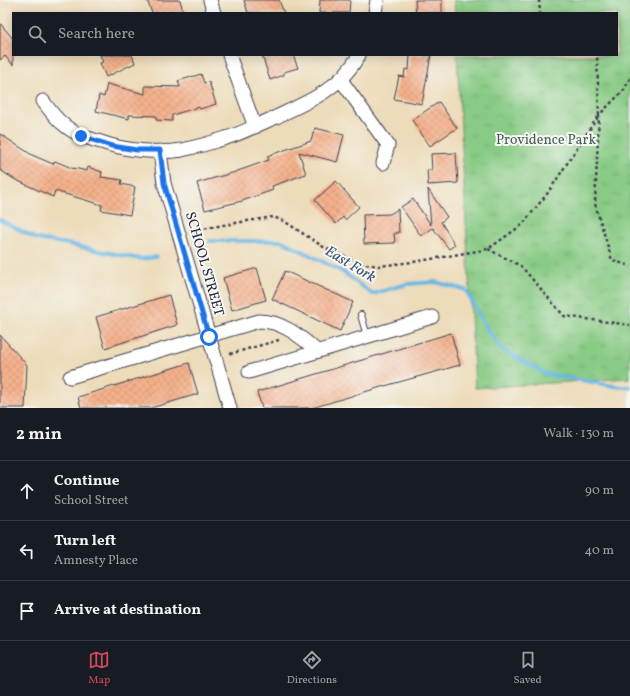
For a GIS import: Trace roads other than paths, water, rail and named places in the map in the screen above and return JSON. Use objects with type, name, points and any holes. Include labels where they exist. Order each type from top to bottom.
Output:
[{"type":"street","points":[[210,0],[214,12]]},
{"type":"street","points":[[375,12],[377,0]]},
{"type":"street","points":[[229,56],[255,127]]},
{"type":"street","points":[[43,102],[63,124],[81,136],[112,146],[137,150],[180,150],[207,144],[255,127],[324,93],[341,80],[358,56]]},
{"type":"street","points":[[341,80],[388,145],[383,163]]},
{"type":"street","name":"SCHOOL STREET","points":[[160,150],[164,183],[230,408]]},
{"type":"street","points":[[249,372],[432,316]]},
{"type":"street","points":[[70,377],[259,321],[270,321],[298,334],[317,351]]},
{"type":"lane","points":[[361,315],[367,336]]},
{"type":"waterway","name":"East Fork","points":[[0,220],[37,239],[141,259],[156,257]]},
{"type":"waterway","name":"East Fork","points":[[210,241],[282,241],[343,272],[372,294],[407,284],[435,282],[466,290],[486,328],[502,349],[545,374],[620,387],[630,387]]},
{"type":"park label","name":"Providence Park","points":[[546,140]]}]
